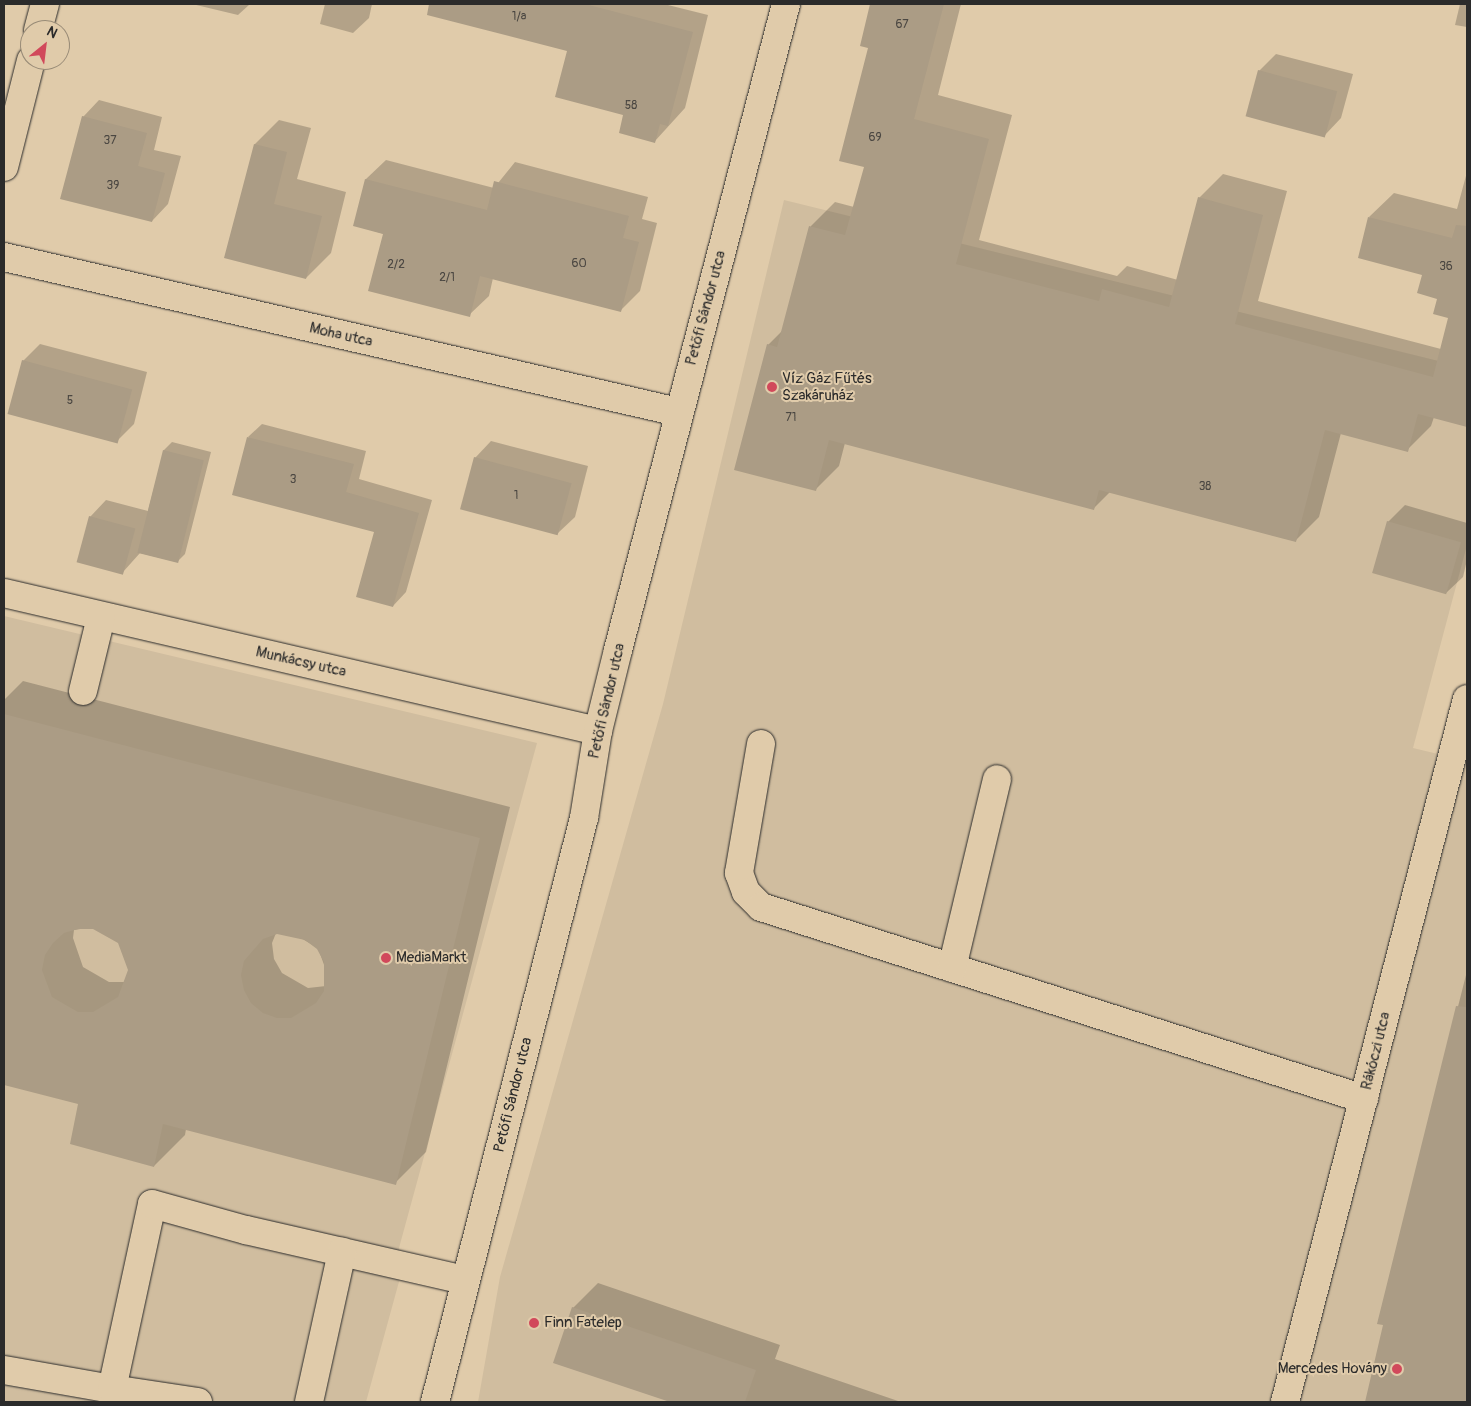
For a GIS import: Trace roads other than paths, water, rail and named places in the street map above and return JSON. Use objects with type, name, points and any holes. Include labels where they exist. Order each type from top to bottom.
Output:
[{"type":"street","points":[[41,20],[45,4]]},
{"type":"street","name":"Petőfi Sándor utca","points":[[434,1401],[584,818],[598,731],[678,412],[786,4]]},
{"type":"street","points":[[4,167],[28,70]]},
{"type":"street","name":"Moha utca","points":[[4,257],[678,412]]},
{"type":"street","name":"Munkácsy utca","points":[[4,593],[598,731]]},
{"type":"street","points":[[83,691],[102,617]]},
{"type":"street","name":"Rákóczi utca","points":[[1285,1402],[1467,699]]},
{"type":"street","points":[[761,744],[739,872],[746,892],[761,907],[1364,1099]]},
{"type":"street","points":[[952,968],[997,779]]},
{"type":"street","points":[[112,1388],[152,1204],[342,1252],[465,1280]]},
{"type":"street","points":[[309,1402],[342,1252]]},
{"type":"street","points":[[4,1370],[198,1402]]},
{"type":"place","name":"Víz Gáz Fűtés Szakáruház","points":[[772,387]]},
{"type":"place","name":"MediaMarkt","points":[[386,958]]},
{"type":"place","name":"Finn Fatelep","points":[[534,1323]]},
{"type":"place","name":"Mercedes Hovány","points":[[1397,1369]]}]
